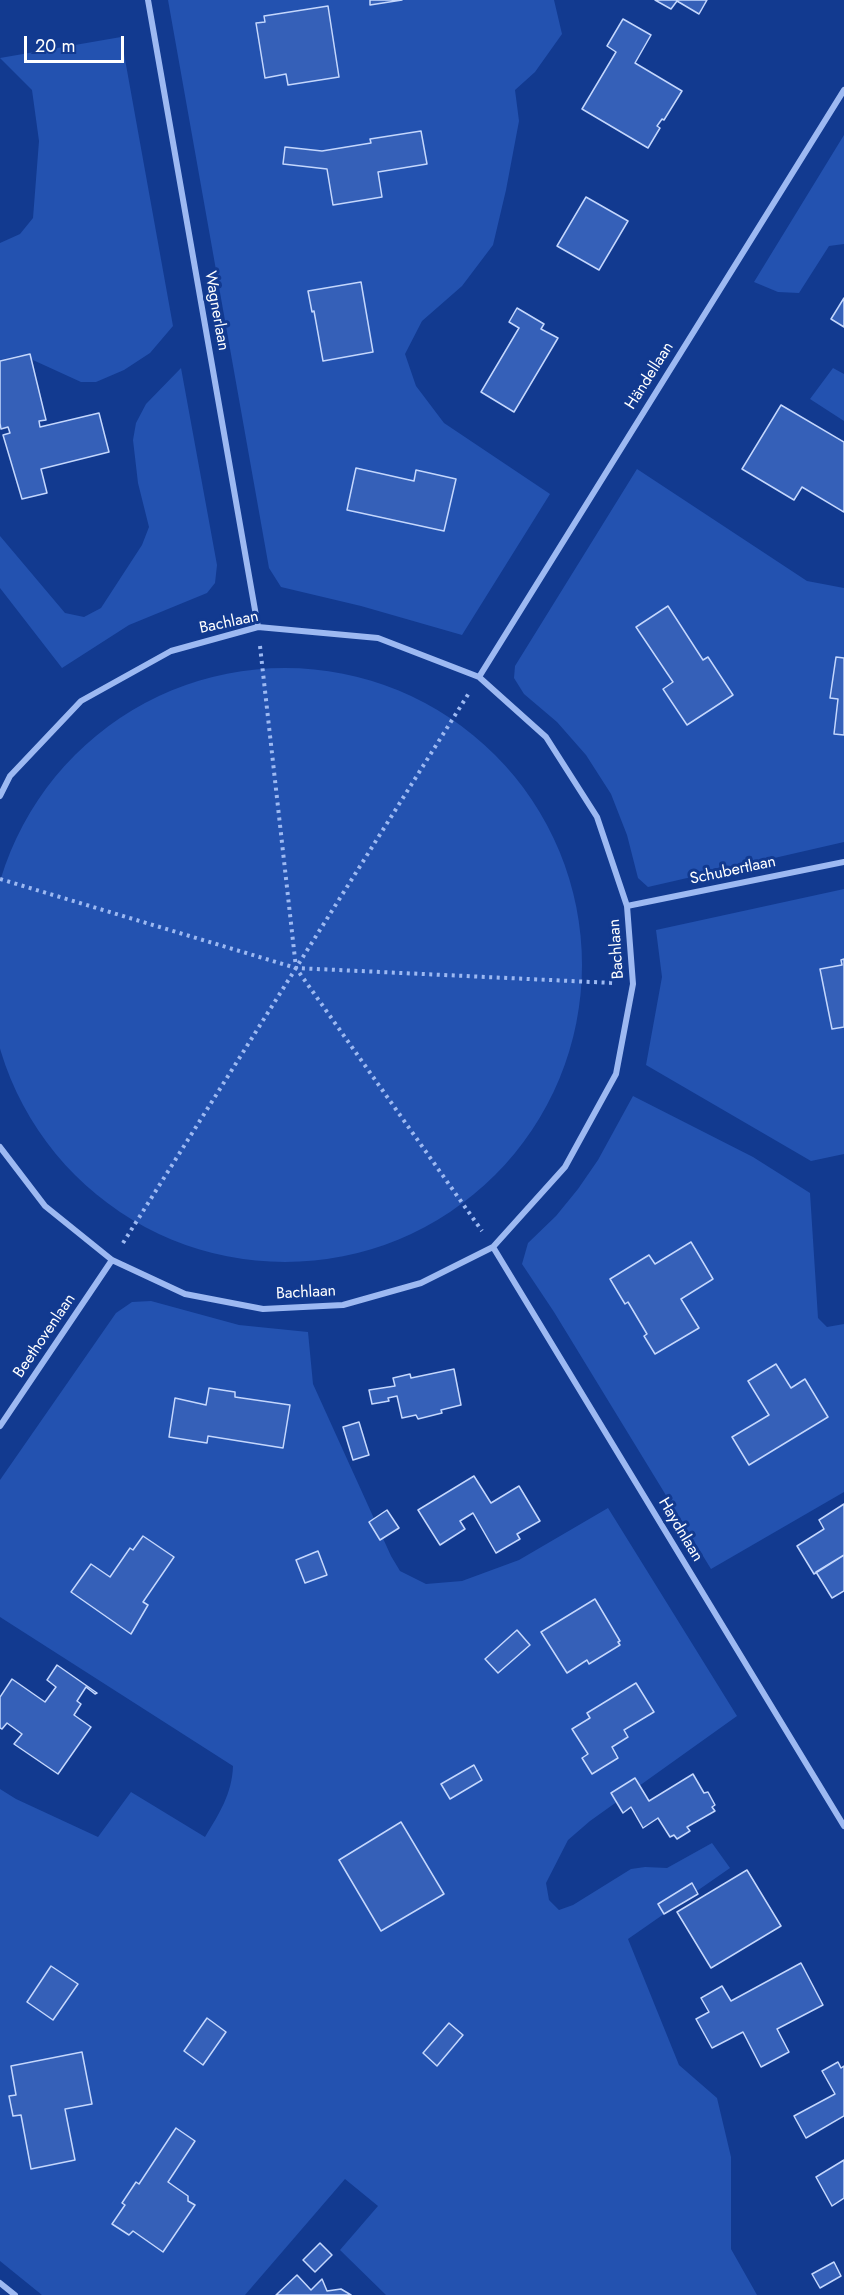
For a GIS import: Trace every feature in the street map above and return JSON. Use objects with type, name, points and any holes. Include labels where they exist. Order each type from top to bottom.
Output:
[{"type":"street","name":"Wagnerlaan","points":[[148,0],[258,627]]},
{"type":"street","name":"Händellaan","points":[[479,677],[844,90]]},
{"type":"street","name":"Bachlaan","points":[[0,796],[10,776],[81,701],[171,651],[258,627],[378,638],[479,677],[546,737],[597,817],[627,906],[633,984],[616,1074],[565,1167],[493,1247],[421,1283],[343,1305],[263,1309],[185,1293],[112,1260],[45,1206],[0,1146]]},
{"type":"street","name":"Schubertlaan","points":[[627,906],[844,861]]},
{"type":"street","name":"Haydnlaan","points":[[493,1247],[844,1826]]},
{"type":"street","name":"Beethovenlaan","points":[[0,1426],[112,1260]]},
{"type":"street","points":[[0,2283],[15,2295]]},
{"type":"path","points":[[258,627],[296,968],[493,1247]]},
{"type":"path","points":[[112,1260],[479,677]]},
{"type":"path","points":[[0,879],[296,968],[633,984]]},
{"type":"shaded area","points":[[168,0],[554,0],[562,34],[535,72],[515,90],[519,121],[493,245],[462,286],[422,321],[405,354],[416,386],[444,423],[550,494],[462,635],[361,606],[281,587],[269,568]]},
{"type":"shaded area","points":[[121,37],[173,326],[150,353],[124,370],[96,382],[81,382],[22,355],[0,360],[0,243],[20,234],[33,218],[39,141],[32,90],[0,58]]},
{"type":"shaded area","points":[[844,135],[844,244],[829,246],[799,293],[778,292],[754,282]]},
{"type":"shaded area","points":[[181,368],[217,565],[215,583],[207,593],[129,625],[62,668],[0,588],[0,536],[65,613],[84,617],[101,608],[142,545],[149,527],[138,483],[133,440],[136,423],[146,404]]},
{"type":"shaded area","points":[[833,368],[844,374],[844,421],[810,399]]},
{"type":"shaded area","points":[[637,469],[807,581],[844,588],[844,842],[648,887],[638,878],[627,835],[611,794],[586,755],[557,722],[524,694],[514,678],[515,666]]},
{"type":"shaded area","points":[[285,668],[343,674],[399,691],[450,718],[495,755],[532,800],[559,851],[576,907],[582,965],[576,1023],[559,1079],[532,1130],[495,1175],[450,1212],[399,1239],[343,1256],[285,1262],[227,1256],[171,1239],[120,1212],[75,1175],[38,1130],[11,1079],[-6,1023],[-12,965],[-6,907],[11,851],[38,800],[75,755],[120,718],[171,691],[227,674]]},
{"type":"shaded area","points":[[844,889],[844,1154],[811,1161],[646,1065],[662,977],[656,930]]},
{"type":"shaded area","points":[[633,1096],[753,1157],[810,1193],[818,1318],[827,1327],[844,1324],[844,1492],[711,1569],[554,1312],[522,1264],[528,1243],[556,1216],[578,1189],[598,1160]]},
{"type":"shaded area","points":[[151,1301],[239,1325],[308,1332],[313,1384],[391,1556],[400,1571],[426,1584],[462,1581],[519,1560],[608,1508],[737,1716],[590,1821],[568,1840],[546,1883],[549,1900],[559,1910],[573,1905],[631,1869],[667,1868],[712,1843],[730,1868],[628,1939],[679,2065],[717,2098],[731,2157],[731,2249],[757,2295],[386,2295],[340,2250],[378,2206],[345,2179],[245,2295],[42,2295],[0,2261],[0,1789],[16,1799],[98,1837],[131,1792],[205,1837],[224,1803],[232,1776],[233,1766],[0,1617],[0,1480],[116,1313],[132,1302]]},
{"type":"building","points":[[370,0],[402,0],[370,5]]},
{"type":"building","points":[[655,0],[707,0],[699,14],[677,1],[671,9]]},
{"type":"building","points":[[328,6],[339,77],[288,85],[286,74],[265,78],[256,23],[265,22],[264,16]]},
{"type":"building","points":[[623,19],[651,35],[635,63],[682,91],[664,120],[662,119],[657,126],[660,128],[648,148],[582,109],[616,52],[607,46]]},
{"type":"building","points":[[421,131],[427,164],[378,172],[382,197],[333,205],[327,169],[283,164],[285,147],[322,151],[371,143],[370,139]]},
{"type":"building","points":[[586,197],[628,221],[599,270],[557,246]]},
{"type":"building","points":[[361,282],[373,352],[323,361],[308,291]]},
{"type":"building","points":[[844,298],[844,327],[831,319]]},
{"type":"building","points":[[517,308],[544,324],[541,329],[558,338],[514,412],[481,392],[519,328],[509,322]]},
{"type":"building","points":[[30,354],[46,420],[39,421],[40,427],[99,413],[109,452],[41,469],[47,493],[22,499],[3,435],[10,433],[8,427],[1,429],[0,423],[0,361]]},
{"type":"building","points":[[781,405],[844,442],[844,512],[802,487],[794,500],[742,469]]},
{"type":"building","points":[[356,468],[414,481],[416,470],[456,479],[444,531],[347,510]]},
{"type":"building","points":[[668,606],[703,660],[708,657],[733,695],[687,725],[663,689],[673,682],[636,627]]},
{"type":"building","points":[[836,657],[844,658],[844,735],[834,734],[838,699],[830,698]]},
{"type":"building","points":[[844,959],[844,1027],[832,1029],[820,969],[842,965],[841,960]]},
{"type":"building","points":[[691,1242],[713,1279],[681,1299],[699,1328],[655,1354],[644,1336],[647,1334],[628,1302],[625,1304],[610,1279],[649,1255],[655,1264]]},
{"type":"building","points":[[776,1364],[791,1388],[805,1379],[828,1417],[749,1465],[732,1437],[769,1415],[748,1381]]},
{"type":"building","points":[[454,1369],[461,1405],[418,1419],[416,1415],[402,1418],[397,1396],[388,1398],[389,1401],[372,1404],[369,1390],[395,1386],[393,1378],[410,1374],[411,1378]]},
{"type":"building","points":[[209,1388],[235,1392],[235,1397],[290,1405],[283,1448],[208,1436],[207,1443],[169,1437],[175,1398],[206,1405]]},
{"type":"building","points":[[359,1422],[369,1455],[353,1460],[343,1427]]},
{"type":"building","points":[[474,1476],[491,1503],[519,1486],[540,1521],[517,1534],[520,1539],[496,1553],[473,1513],[460,1521],[465,1529],[440,1545],[418,1510]]},
{"type":"building","points":[[844,1504],[844,1555],[814,1574],[797,1546],[824,1529],[819,1520]]},
{"type":"building","points":[[387,1510],[399,1528],[380,1540],[369,1522]]},
{"type":"building","points":[[143,1536],[174,1557],[143,1602],[148,1605],[131,1634],[71,1592],[91,1564],[110,1577],[130,1548],[133,1550]]},
{"type":"building","points":[[318,1551],[327,1575],[305,1583],[296,1560]]},
{"type":"building","points":[[844,1555],[844,1591],[832,1598],[816,1572]]},
{"type":"building","points":[[595,1599],[620,1641],[618,1642],[620,1645],[589,1664],[587,1660],[567,1673],[541,1632]]},
{"type":"building","points":[[517,1630],[530,1645],[498,1673],[485,1659]]},
{"type":"building","points":[[57,1665],[97,1693],[95,1694],[86,1687],[77,1701],[81,1704],[74,1715],[91,1727],[58,1774],[14,1744],[22,1734],[7,1723],[2,1729],[0,1728],[0,1697],[12,1679],[45,1702],[56,1687],[47,1680]]},
{"type":"building","points":[[636,1683],[654,1712],[624,1730],[628,1737],[612,1747],[618,1758],[592,1774],[582,1758],[588,1754],[572,1729],[590,1718],[587,1713]]},
{"type":"building","points":[[474,1765],[482,1780],[450,1799],[441,1784]]},
{"type":"building","points":[[693,1774],[704,1793],[708,1792],[715,1805],[712,1807],[715,1811],[687,1827],[690,1831],[677,1839],[674,1835],[670,1837],[658,1818],[643,1828],[631,1807],[623,1813],[611,1793],[635,1778],[649,1801]]},
{"type":"building","points":[[401,1822],[444,1894],[381,1931],[339,1860]]},
{"type":"building","points":[[747,1870],[781,1926],[711,1968],[677,1912]]},
{"type":"building","points":[[692,1883],[698,1894],[664,1914],[658,1904]]},
{"type":"building","points":[[801,1963],[823,2005],[777,2029],[789,2052],[761,2067],[743,2032],[712,2048],[696,2019],[709,2012],[701,1998],[722,1986],[731,2001]]},
{"type":"building","points":[[51,1966],[78,1984],[53,2020],[27,2002]]},
{"type":"building","points":[[207,2018],[226,2032],[203,2065],[184,2051]]},
{"type":"building","points":[[449,2023],[463,2035],[437,2066],[423,2053]]},
{"type":"building","points":[[82,2052],[92,2104],[65,2109],[75,2160],[31,2169],[21,2115],[13,2116],[9,2096],[16,2095],[11,2066]]},
{"type":"building","points":[[838,2062],[841,2068],[844,2066],[844,2116],[806,2138],[794,2116],[835,2094],[822,2071]]},
{"type":"building","points":[[176,2128],[195,2141],[168,2182],[188,2196],[188,2201],[195,2205],[163,2252],[133,2231],[129,2235],[112,2224],[125,2205],[122,2203],[136,2182],[139,2184]]},
{"type":"building","points":[[844,2160],[844,2198],[832,2206],[816,2177]]},
{"type":"building","points":[[320,2243],[332,2255],[315,2272],[303,2260]]},
{"type":"building","points":[[834,2262],[841,2276],[820,2288],[812,2274]]},
{"type":"building","points":[[297,2275],[311,2290],[322,2279],[327,2291],[341,2289],[351,2295],[276,2295]]}]
